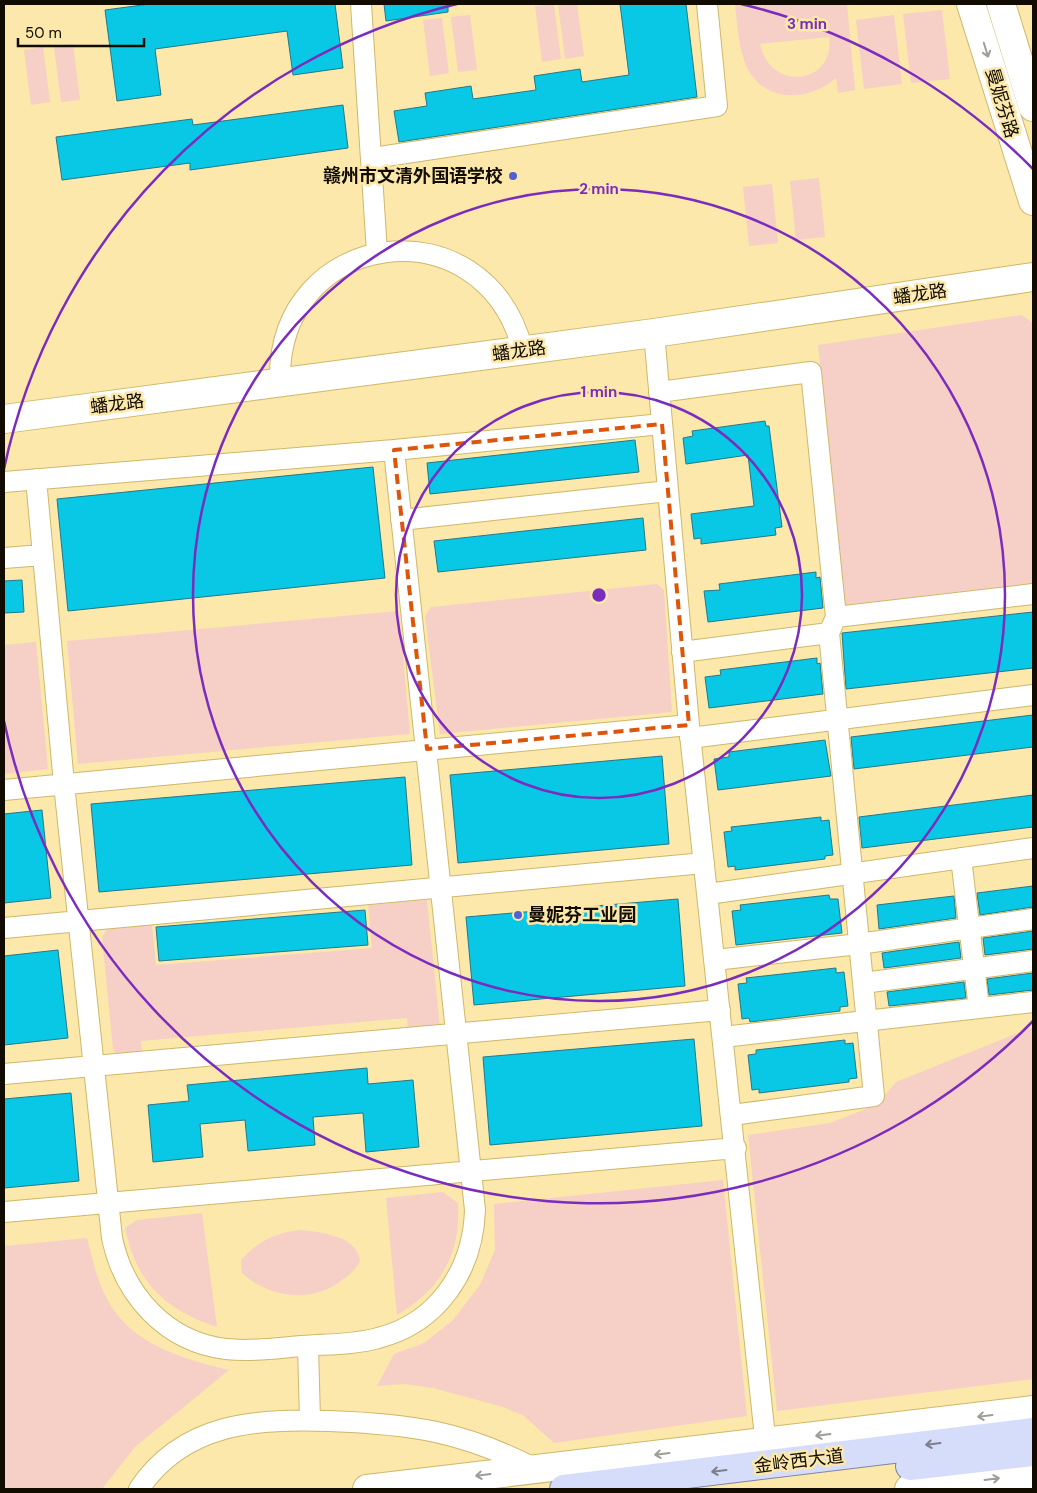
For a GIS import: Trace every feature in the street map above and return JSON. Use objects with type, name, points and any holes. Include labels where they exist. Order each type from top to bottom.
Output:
[{"type":"main road","name":"金岭西大道","points":[[564,1489],[767,1454],[1033,1432]]},
{"type":"main road","name":"金岭西大道","points":[[720,1489],[1033,1452]]},
{"type":"street","points":[[361,4],[373,158],[377,253]]},
{"type":"street","points":[[373,158],[717,106],[707,4]]},
{"type":"street","name":"曼妮芬路","points":[[971,4],[1033,202]]},
{"type":"street","name":"曼妮芬路","points":[[1001,4],[1033,107]]},
{"type":"street","points":[[280,383],[280,366],[284,341],[292,318],[301,303],[318,284],[338,268],[353,260],[377,253],[403,250],[420,251],[436,254],[467,268],[481,278],[504,304],[512,318],[523,351]]},
{"type":"street","name":"蟠龙路","points":[[4,419],[654,333],[1033,277]]},
{"type":"street","points":[[654,333],[682,652],[767,1454]]},
{"type":"street","points":[[659,392],[811,372],[833,625],[837,719],[874,1096],[732,1115]]},
{"type":"street","points":[[4,482],[394,450],[662,424]]},
{"type":"street","points":[[36,479],[64,784],[112,1238],[121,1269],[136,1296],[160,1321],[190,1340],[226,1349],[360,1342],[395,1333],[411,1325],[439,1303],[459,1276],[472,1244],[475,1210],[394,450]]},
{"type":"street","points":[[402,520],[668,491]]},
{"type":"street","points":[[4,558],[43,555]]},
{"type":"street","points":[[682,652],[833,625],[1033,594]]},
{"type":"street","points":[[4,790],[427,750],[837,719],[1033,695]]},
{"type":"street","points":[[708,894],[1033,848]]},
{"type":"street","points":[[961,858],[979,1008]]},
{"type":"street","points":[[4,928],[704,863]]},
{"type":"street","points":[[715,960],[859,944],[1033,919]]},
{"type":"street","points":[[863,983],[1033,961]]},
{"type":"street","points":[[723,1037],[1033,1002]]},
{"type":"street","points":[[4,1074],[720,1010]]},
{"type":"street","points":[[4,1212],[736,1148]]},
{"type":"street","points":[[308,1346],[310,1420]]},
{"type":"street","points":[[368,1489],[536,1469],[767,1454],[1033,1410]]},
{"type":"street","points":[[139,1489],[168,1458],[184,1446],[217,1430],[252,1422],[310,1420],[374,1423],[431,1429],[485,1445],[536,1469]]},
{"type":"street","points":[[909,1489],[1033,1474]]},
{"type":"highlighted area","points":[[662,424],[689,725],[427,749],[394,450]]},
{"type":"shaded area","points":[[554,4],[561,59],[542,62],[535,6]]},
{"type":"shaded area","points":[[558,4],[577,4],[584,56],[565,59]]},
{"type":"shaded area","points":[[735,4],[847,4],[855,90],[838,93],[836,78],[824,87],[796,95],[770,91],[749,72],[743,57],[739,38]],"holes":[[[829,37],[828,53],[823,65],[813,73],[789,76],[776,70],[766,60],[760,44]]]},
{"type":"shaded area","points":[[942,10],[950,79],[911,83],[903,14]]},
{"type":"shaded area","points":[[470,15],[477,70],[458,72],[451,17]]},
{"type":"shaded area","points":[[894,15],[902,84],[864,89],[856,20]]},
{"type":"shaded area","points":[[442,18],[449,73],[430,76],[423,20]]},
{"type":"shaded area","points":[[73,44],[80,100],[61,102],[54,47]]},
{"type":"shaded area","points":[[43,47],[50,102],[31,105],[24,50]]},
{"type":"shaded area","points":[[819,178],[825,237],[796,240],[790,181]]},
{"type":"shaded area","points":[[772,184],[778,243],[749,246],[743,187]]},
{"type":"shaded area","points":[[1022,315],[1033,323],[1033,583],[845,605],[818,345]]},
{"type":"shaded area","points":[[657,584],[664,590],[672,712],[440,734],[425,616],[431,607]]},
{"type":"shaded area","points":[[399,611],[410,734],[78,764],[67,641]]},
{"type":"shaded area","points":[[36,642],[48,769],[4,774],[4,645]]},
{"type":"shaded area","points":[[427,900],[440,1028],[408,1031],[407,1018],[141,1041],[142,1053],[118,1056],[113,1049],[102,938],[107,929],[152,925],[156,965],[372,948],[368,905]]},
{"type":"shaded area","points":[[1033,1027],[1033,1379],[777,1411],[748,1135],[830,1123],[876,1105],[896,1082]]},
{"type":"shaded area","points":[[723,1180],[747,1416],[554,1443],[524,1416],[503,1407],[433,1388],[404,1384],[377,1386],[394,1354],[424,1343],[453,1320],[480,1285],[495,1250],[494,1204]]},
{"type":"shaded area","points":[[443,1192],[458,1203],[456,1238],[452,1254],[436,1282],[426,1294],[397,1315],[386,1198]]},
{"type":"shaded area","points":[[202,1213],[217,1327],[182,1312],[156,1291],[145,1279],[137,1264],[125,1228],[137,1220]]},
{"type":"shaded area","points":[[299,1230],[336,1236],[344,1240],[352,1245],[357,1252],[360,1260],[357,1266],[330,1288],[318,1293],[304,1295],[278,1293],[265,1288],[242,1273],[241,1260],[253,1248],[274,1236]]},
{"type":"shaded area","points":[[87,1238],[97,1275],[104,1292],[113,1309],[124,1322],[136,1333],[165,1350],[197,1362],[229,1370],[135,1447],[102,1489],[4,1489],[4,1246]]},
{"type":"building","points":[[150,4],[335,4],[343,68],[293,75],[287,31],[155,49],[161,95],[117,101],[105,10]]},
{"type":"building","points":[[384,4],[448,4],[448,12],[386,21]]},
{"type":"building","points":[[620,4],[686,4],[697,97],[399,142],[394,111],[427,106],[425,93],[471,86],[473,99],[536,90],[534,76],[580,69],[582,82],[629,75]]},
{"type":"building","points":[[343,105],[348,148],[190,170],[190,163],[62,180],[56,137],[192,119],[193,125]]},
{"type":"building","points":[[765,421],[766,426],[769,426],[782,527],[775,528],[776,535],[701,544],[701,538],[694,539],[691,514],[754,506],[748,455],[686,464],[683,438],[693,436],[692,431]]},
{"type":"building","points":[[635,440],[639,472],[430,494],[427,463]]},
{"type":"building","points":[[373,467],[385,578],[68,611],[57,499]]},
{"type":"building","points":[[643,518],[646,550],[438,572],[434,541]]},
{"type":"building","points":[[816,572],[816,578],[820,577],[823,608],[708,622],[704,591],[720,590],[719,584]]},
{"type":"building","points":[[22,580],[24,612],[4,613],[4,581]]},
{"type":"building","points":[[1033,612],[1033,668],[846,689],[842,633]]},
{"type":"building","points":[[817,658],[817,664],[820,663],[823,694],[709,708],[705,677],[721,675],[720,670]]},
{"type":"building","points":[[1033,715],[1033,747],[854,769],[851,737]]},
{"type":"building","points":[[825,740],[831,776],[718,790],[714,759],[729,757],[729,752]]},
{"type":"building","points":[[662,756],[669,844],[458,863],[450,775]]},
{"type":"building","points":[[405,777],[412,865],[99,892],[91,804]]},
{"type":"building","points":[[1033,795],[1033,827],[862,848],[859,817]]},
{"type":"building","points":[[42,810],[51,898],[4,903],[4,814]]},
{"type":"building","points":[[821,817],[821,821],[829,820],[833,855],[825,856],[825,859],[735,870],[735,866],[728,867],[724,832],[732,831],[731,827]]},
{"type":"building","points":[[1033,886],[1033,907],[980,915],[977,893]]},
{"type":"building","points":[[829,895],[830,899],[838,899],[842,933],[736,945],[732,911],[741,910],[740,905]]},
{"type":"building","points":[[954,896],[956,918],[879,929],[877,905]]},
{"type":"building","points":[[678,899],[685,986],[474,1005],[466,917]]},
{"type":"building","points":[[365,910],[368,945],[159,961],[156,927]]},
{"type":"building","points":[[1033,931],[1033,949],[985,955],[983,938]]},
{"type":"building","points":[[959,942],[961,958],[884,968],[882,953]]},
{"type":"building","points":[[58,950],[68,1038],[4,1045],[4,956]]},
{"type":"building","points":[[836,968],[836,973],[844,972],[848,1006],[840,1007],[840,1011],[750,1022],[749,1018],[742,1019],[738,984],[747,983],[746,978]]},
{"type":"building","points":[[1033,973],[1033,990],[989,995],[987,979]]},
{"type":"building","points":[[964,982],[966,998],[889,1006],[887,992]]},
{"type":"building","points":[[694,1039],[702,1126],[490,1145],[483,1057]]},
{"type":"building","points":[[845,1040],[845,1044],[853,1043],[857,1078],[849,1079],[849,1082],[759,1093],[759,1089],[752,1090],[748,1055],[756,1054],[756,1050]]},
{"type":"building","points":[[367,1068],[368,1084],[413,1080],[419,1147],[366,1152],[363,1113],[313,1117],[315,1145],[248,1151],[245,1120],[200,1124],[203,1157],[153,1162],[148,1105],[189,1101],[187,1085]]},
{"type":"building","points":[[71,1093],[79,1181],[4,1188],[4,1099]]},
{"type":"place","name":"赣州市文清外国语学校","points":[[513,176]]},
{"type":"place","name":"曼妮芬工业园","points":[[518,915]]}]
